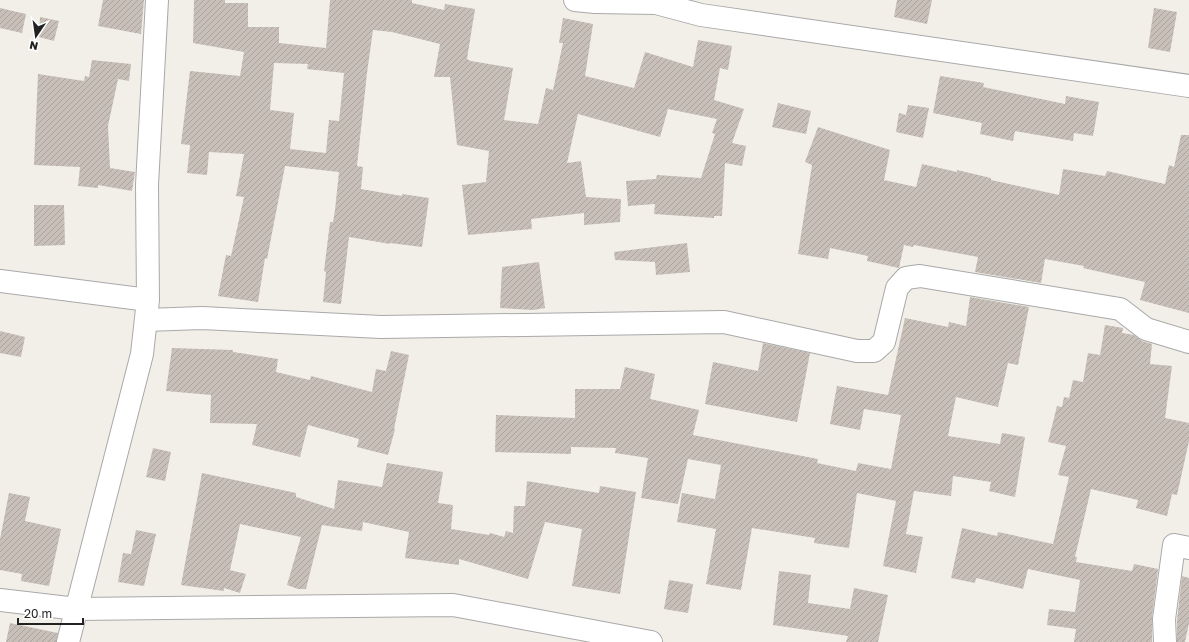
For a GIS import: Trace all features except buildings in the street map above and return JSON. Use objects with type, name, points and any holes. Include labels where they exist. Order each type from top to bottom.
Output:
[{"type":"street","points":[[68,642],[142,354],[147,310],[147,185],[157,0]]},
{"type":"street","points":[[575,0],[595,2],[656,3],[702,15],[1189,86]]},
{"type":"street","points":[[0,281],[147,310],[202,318],[381,327],[724,322],[857,351],[874,351],[884,342],[897,288],[906,278],[920,276],[1120,309],[1146,329],[1189,342]]},
{"type":"street","points":[[1165,642],[1164,619],[1174,545],[1189,548]]},
{"type":"street","points":[[0,600],[76,609],[453,605],[651,642]]}]
